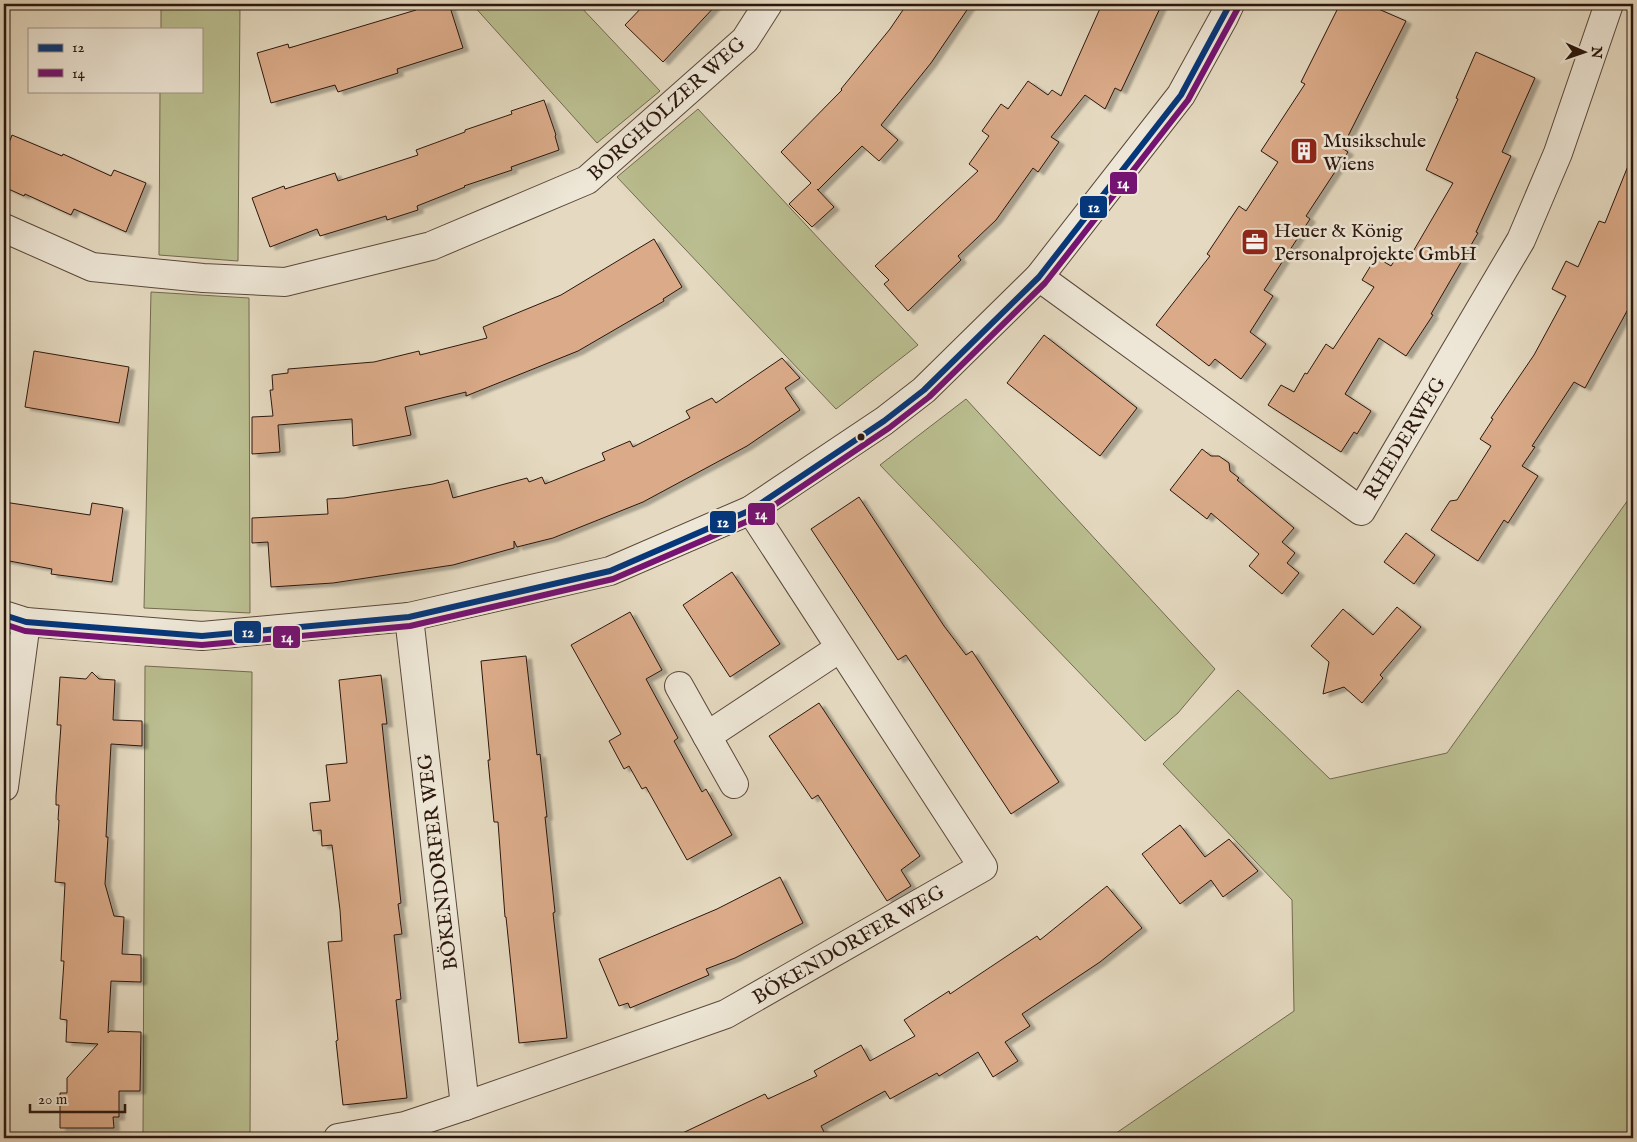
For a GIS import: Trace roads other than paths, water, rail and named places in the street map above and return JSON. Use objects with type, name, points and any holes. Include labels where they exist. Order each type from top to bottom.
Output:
[{"type":"street","name":"BORGHOLZER WEG","points":[[4,228],[92,267],[203,278],[285,282],[431,246],[587,180],[745,40],[768,4]]},
{"type":"street","points":[[4,787],[15,619],[202,636],[409,617],[610,571],[751,510],[884,421],[924,390],[1039,277],[1181,95],[1230,4]]},
{"type":"street","name":"RHEDERWEG","points":[[1039,277],[1360,511],[1521,240],[1558,153],[1609,4]]},
{"type":"street","name":"BÖKENDORFER WEG","points":[[338,1138],[405,1126],[726,1014],[983,867],[751,510]]},
{"type":"street","name":"BÖKENDORFER WEG","points":[[409,617],[465,1106]]},
{"type":"street","points":[[707,736],[840,648]]},
{"type":"street","points":[[679,686],[734,784]]},
{"type":"place","name":"Musikschule Wiens","points":[[1304,151]]},
{"type":"place","name":"Heuer & König Personalprojekte GmbH","points":[[1255,242]]}]
